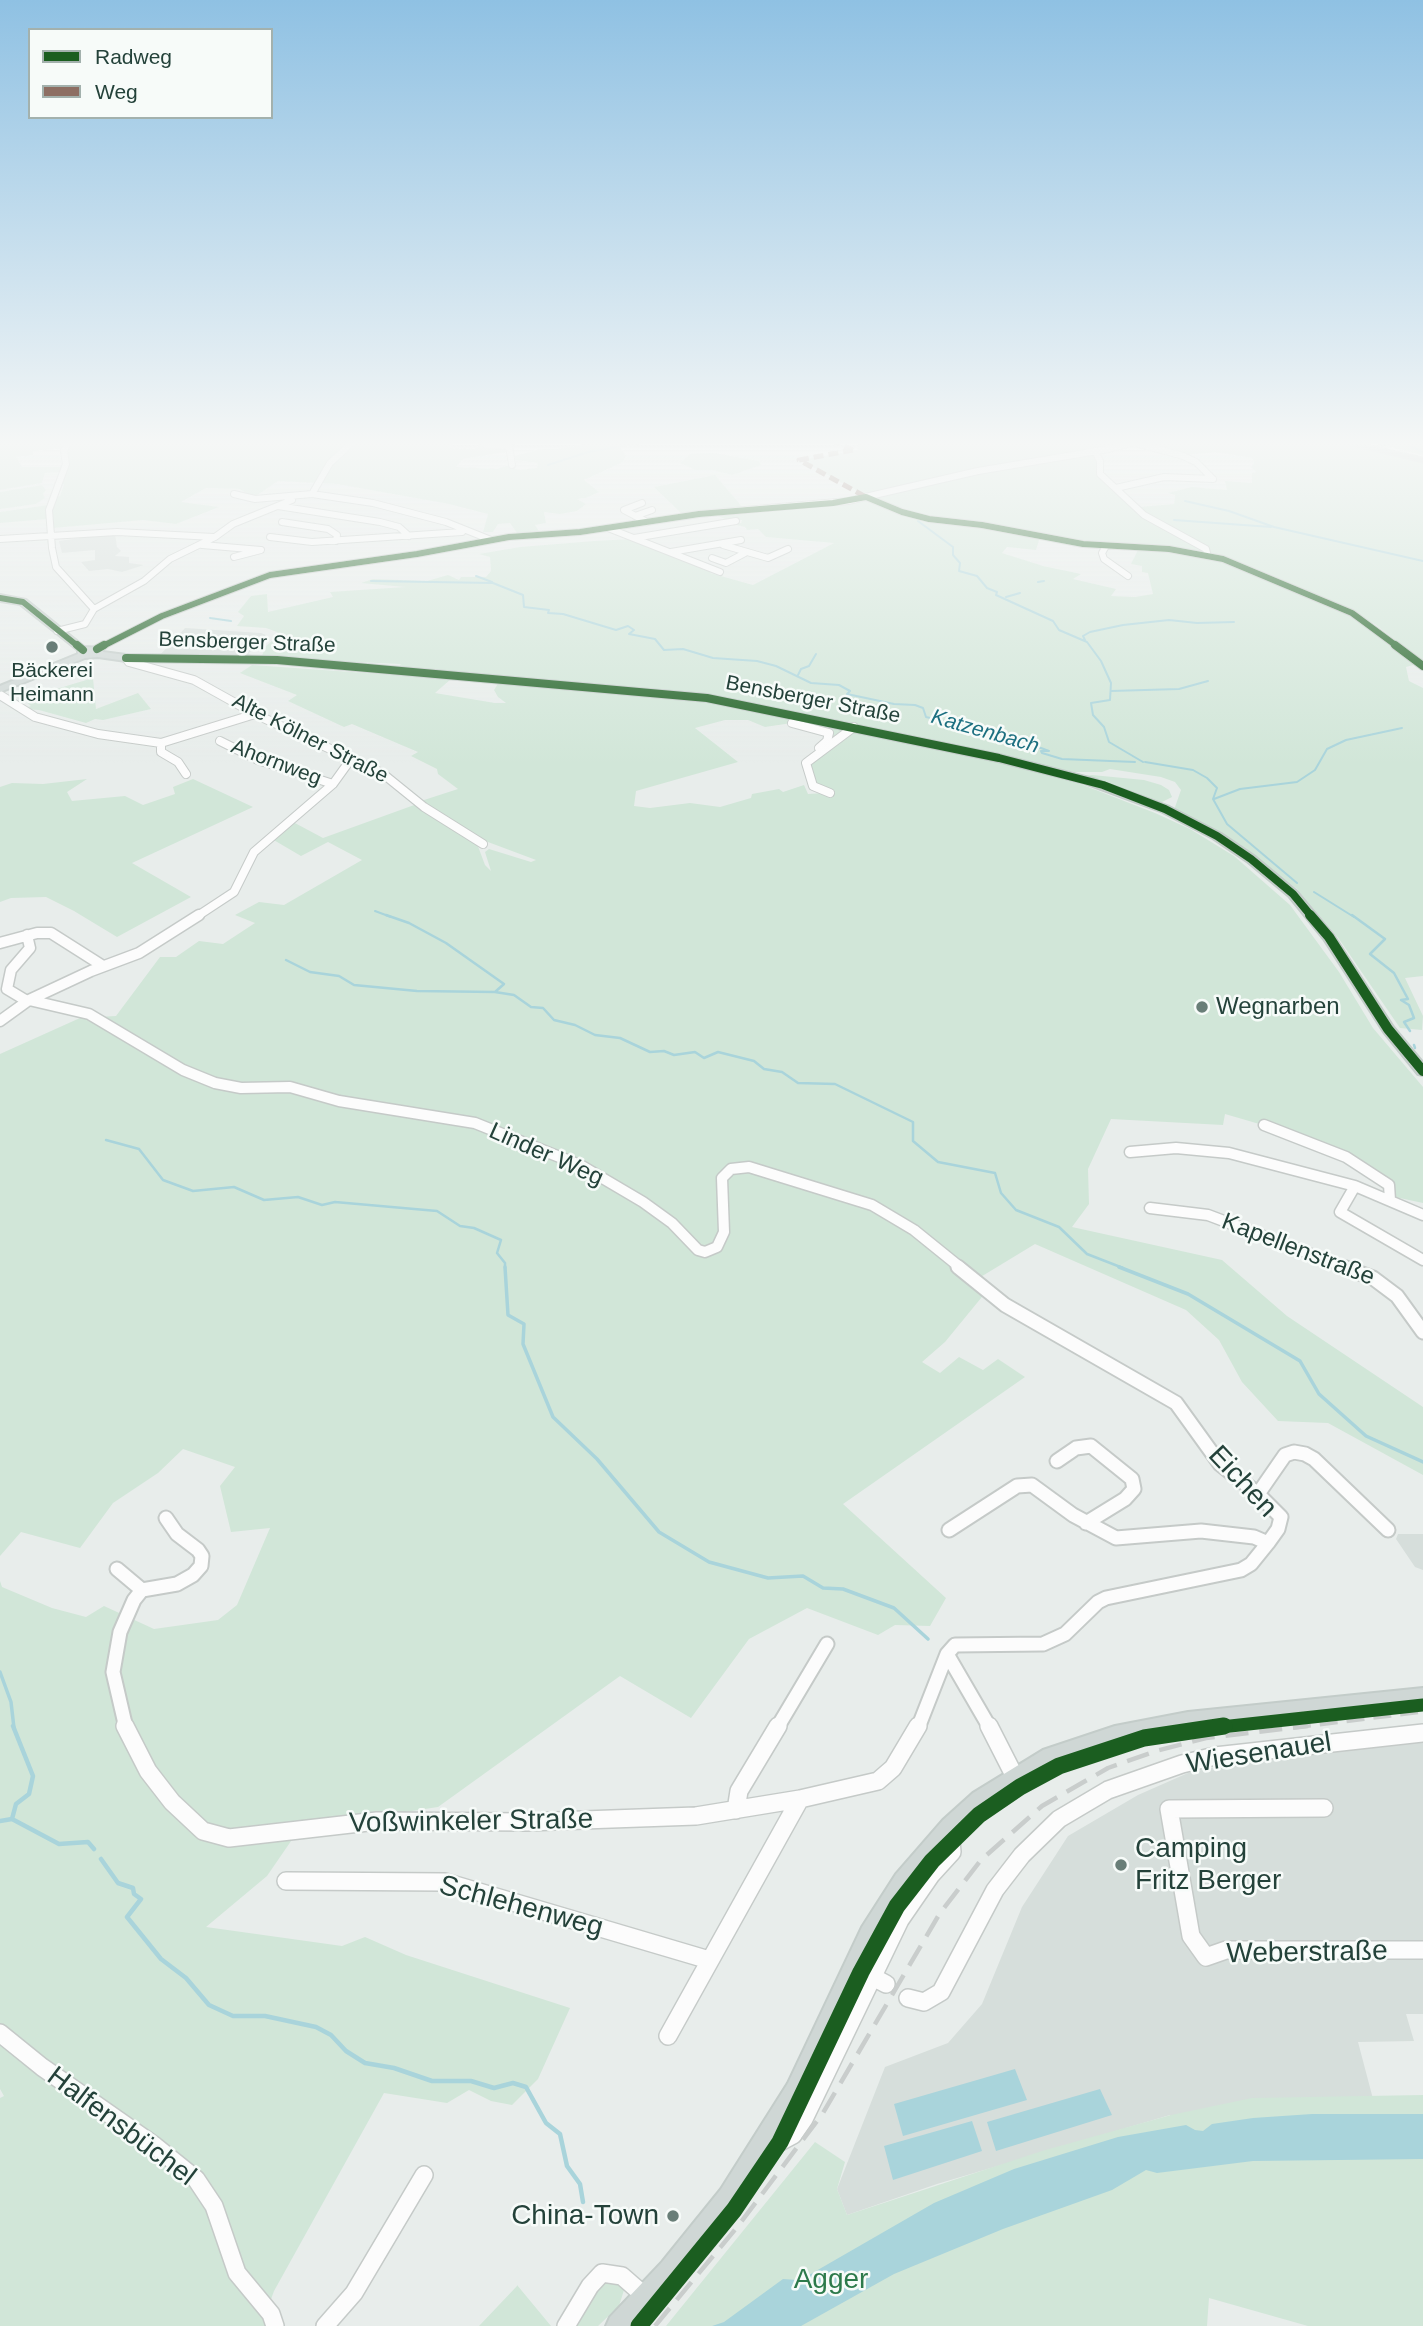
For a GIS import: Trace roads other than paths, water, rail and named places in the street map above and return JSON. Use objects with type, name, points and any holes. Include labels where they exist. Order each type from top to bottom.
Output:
[{"type":"main road","points":[[3,599],[23,602],[83,653]]},
{"type":"main road","name":"Bensberger Straße","points":[[0,689],[83,653],[97,651],[126,657],[276,660],[682,695],[743,704],[999,758],[1089,781],[1157,806],[1217,836],[1259,865],[1306,907],[1338,949],[1388,1029],[1423,1071]]},
{"type":"main road","points":[[620,2326],[671,2271],[730,2198],[796,2091],[870,1934],[903,1881],[950,1827],[980,1800],[1050,1756],[1106,1737],[1144,1728],[1423,1696]]},
{"type":"street","points":[[52,549],[55,567],[94,609]]},
{"type":"street","points":[[57,631],[88,622],[94,609],[151,576],[170,559],[190,549]]},
{"type":"street","points":[[234,557],[261,550],[246,549]]},
{"type":"street","points":[[97,651],[155,619],[219,597],[260,577],[446,549]]},
{"type":"street","points":[[658,549],[719,572]]},
{"type":"street","points":[[668,552],[690,549]]},
{"type":"street","points":[[733,549],[768,558],[788,549]]},
{"type":"street","points":[[1105,549],[1102,554],[1104,559],[1128,576]]},
{"type":"street","points":[[1161,549],[1205,555],[1243,566],[1338,605],[1373,626],[1423,666]]},
{"type":"street","points":[[1205,549],[1208,552],[1205,555]]},
{"type":"street","points":[[712,558],[726,563],[745,553]]},
{"type":"street","name":"Alte Kölner Straße","points":[[126,657],[130,662],[194,680],[255,714],[390,779],[424,807],[483,844]]},
{"type":"street","points":[[0,695],[35,717],[98,734],[161,743],[255,714]]},
{"type":"street","points":[[792,723],[829,733],[827,741],[808,761],[806,768],[813,786],[830,793]]},
{"type":"street","points":[[808,761],[853,727]]},
{"type":"street","name":"Ahornweg","points":[[220,741],[258,760],[333,784]]},
{"type":"street","points":[[161,743],[161,752],[184,767],[186,775]]},
{"type":"street","points":[[0,1021],[28,1001],[103,966],[139,953],[229,896],[234,892],[254,852],[333,784],[351,759]]},
{"type":"street","points":[[0,943],[27,935],[51,933],[103,966]]},
{"type":"street","points":[[27,935],[30,948],[11,970],[6,989],[28,1001]]},
{"type":"street","name":"Linder Weg","points":[[28,1001],[89,1014],[183,1070],[215,1083],[241,1088],[290,1087],[339,1101],[475,1123],[582,1166],[662,1216],[698,1250],[713,1250],[721,1242],[725,1223],[721,1182],[723,1174],[731,1169],[749,1167],[880,1208],[965,1271]]},
{"type":"street","points":[[1265,1125],[1346,1157],[1389,1185],[1390,1200]]},
{"type":"street","points":[[1130,1152],[1176,1147],[1229,1153],[1355,1186],[1423,1215]]},
{"type":"street","points":[[1355,1186],[1340,1212],[1423,1260]]},
{"type":"street","name":"Kapellenstraße","points":[[1150,1208],[1208,1215],[1373,1278],[1397,1296],[1423,1332]]},
{"type":"street","name":"Eichen","points":[[944,1659],[955,1645],[964,1643],[1028,1646],[1055,1640],[1065,1634],[1098,1602],[1107,1598],[1228,1575],[1251,1564],[1278,1529],[1280,1517],[1258,1494],[1220,1464],[1176,1403],[1005,1305],[965,1271]]},
{"type":"street","points":[[1057,1461],[1076,1448],[1091,1446],[1132,1479],[1134,1489],[1125,1499],[1086,1523]]},
{"type":"street","points":[[1258,1494],[1285,1455],[1294,1452],[1305,1454],[1320,1464],[1388,1530]]},
{"type":"street","points":[[949,1530],[1017,1486],[1032,1485],[1086,1523],[1116,1538],[1201,1531],[1254,1537],[1268,1544]]},
{"type":"street","points":[[117,1569],[142,1590],[177,1584],[193,1575],[201,1566],[202,1556],[177,1534],[166,1518]]},
{"type":"street","name":"Voßwinkeler Straße","points":[[142,1590],[134,1600],[117,1643],[113,1672],[124,1724],[148,1771],[172,1802],[204,1831],[229,1838],[342,1823],[648,1818],[736,1810],[841,1791],[878,1781],[887,1775],[920,1724],[944,1659]]},
{"type":"street","points":[[736,1810],[739,1791],[827,1644]]},
{"type":"street","points":[[944,1659],[988,1723],[1015,1777]]},
{"type":"street","name":"Wiesenauel","points":[[908,1998],[924,2002],[941,1992],[995,1891],[1021,1855],[1059,1819],[1108,1790],[1182,1764],[1215,1756],[1423,1733]]},
{"type":"street","points":[[668,2036],[800,1800]]},
{"type":"street","name":"Weberstraße","points":[[1324,1808],[1169,1809],[1192,1936],[1206,1957],[1226,1951],[1423,1950]]},
{"type":"street","points":[[769,2137],[780,2142],[793,2135],[804,2119],[879,1980],[910,1904],[952,1852],[950,1827]]},
{"type":"street","name":"Schlehenweg","points":[[286,1881],[445,1882],[709,1960]]},
{"type":"street","name":"Halfensbüchel","points":[[0,2033],[42,2067],[155,2146],[196,2179],[214,2206],[237,2273],[271,2314],[275,2326]]},
{"type":"street","points":[[325,2326],[354,2293],[424,2175]]},
{"type":"street","points":[[566,2326],[590,2286],[602,2273],[622,2276],[646,2297]]},
{"type":"water","points":[[1015,2069],[1027,2100],[903,2136],[894,2104]]},
{"type":"water","points":[[1100,2089],[1112,2115],[996,2151],[987,2122]]},
{"type":"water","name":"Agger","points":[[1312,2114],[1423,2114],[1423,2159],[1253,2161],[1157,2173],[1146,2170],[1112,2190],[1003,2229],[894,2274],[801,2326],[712,2326],[724,2322],[783,2279],[797,2280],[809,2275],[934,2203],[1014,2169],[1118,2137],[1186,2125],[1203,2131],[1212,2124]]},
{"type":"water","points":[[972,2121],[982,2151],[893,2180],[884,2146]]},
{"type":"waterway","name":"Katzenbach","points":[[953,549],[953,555],[960,563],[959,571],[977,576],[987,588],[997,592],[996,595],[1053,621],[1059,630],[1087,642],[1101,661],[1111,683],[1110,700],[1091,703],[1093,715],[1104,727],[1109,742],[1143,762]]},
{"type":"waterway","points":[[1368,549],[1423,561]]},
{"type":"waterway","name":"Katzenbach","points":[[476,576],[492,582]]},
{"type":"waterway","name":"Katzenbach","points":[[371,581],[493,583],[523,595],[524,607],[549,610],[548,613],[563,614],[616,630],[628,626],[634,630],[629,634],[655,639],[664,650],[683,649],[713,658],[757,661],[776,666],[811,683],[839,685],[850,691],[847,694],[894,704],[915,705],[923,708],[926,717],[969,727],[985,734],[997,734],[1015,741],[1016,746],[1041,748],[1049,751],[1041,751],[1042,753],[1062,759],[1135,762]]},
{"type":"waterway","points":[[1038,582],[1044,581]]},
{"type":"waterway","name":"Katzenbach","points":[[1006,597],[1020,593]]},
{"type":"waterway","points":[[210,618],[231,621]]},
{"type":"waterway","points":[[1085,640],[1083,636],[1090,632],[1123,625],[1169,620],[1197,623],[1234,622]]},
{"type":"waterway","points":[[798,675],[801,669],[809,666],[816,654]]},
{"type":"waterway","points":[[1111,691],[1179,689],[1208,681]]},
{"type":"waterway","points":[[1214,799],[1240,789],[1297,782],[1315,770],[1327,749],[1346,740],[1402,728]]},
{"type":"waterway","name":"Katzenbach","points":[[1145,762],[1193,770],[1207,778],[1217,788],[1213,799],[1227,824],[1297,883]]},
{"type":"waterway","name":"Katzenbach","points":[[1314,892],[1354,917]]},
{"type":"waterway","points":[[375,911],[391,917]]},
{"type":"waterway","points":[[386,915],[409,923],[446,943],[504,984],[495,992]]},
{"type":"waterway","name":"Katzenbach","points":[[1352,915],[1385,939],[1370,954],[1394,973],[1408,999],[1401,1000],[1409,1005],[1414,1018],[1404,1022],[1410,1031]]},
{"type":"waterway","points":[[286,960],[310,972],[339,976],[354,985],[417,991],[495,992]]},
{"type":"waterway","points":[[495,992],[514,995],[531,1007],[543,1008],[554,1020],[575,1025],[595,1035],[620,1038],[650,1052],[664,1051],[674,1055],[695,1052],[704,1058],[718,1052],[754,1061],[764,1069],[782,1072],[798,1083],[835,1084],[913,1122],[913,1141],[938,1162],[995,1173],[1001,1193],[1016,1210],[1059,1227],[1087,1254],[1123,1268]]},
{"type":"waterway","points":[[106,1140],[139,1149],[163,1180],[193,1191],[234,1187],[264,1200],[298,1197],[322,1205],[335,1202],[437,1211],[460,1226],[474,1228],[501,1240],[497,1253],[505,1267]]},
{"type":"waterway","points":[[505,1267],[508,1315],[524,1324],[523,1344],[553,1417],[597,1459],[659,1532],[709,1562],[768,1578],[803,1576],[823,1588],[843,1589],[894,1608],[928,1639]]},
{"type":"waterway","points":[[1119,1267],[1188,1294],[1300,1361],[1319,1394],[1366,1436],[1423,1462]]},
{"type":"waterway","points":[[0,1672],[11,1702],[14,1728]]},
{"type":"waterway","points":[[12,1819],[16,1804],[29,1794],[33,1776],[13,1726]]},
{"type":"waterway","points":[[0,1821],[12,1819]]},
{"type":"waterway","points":[[12,1819],[59,1844],[88,1842],[94,1849]]},
{"type":"waterway","points":[[101,1859],[118,1883],[133,1888],[134,1894],[141,1899],[127,1917],[161,1959],[186,1978],[209,2005],[233,2016],[265,2016],[316,2027],[331,2035],[346,2051],[365,2063],[394,2068],[432,2081],[471,2081],[494,2088],[513,2083],[526,2087],[546,2123],[560,2134],[567,2166],[580,2184],[583,2202]]},
{"type":"railway","points":[[1293,1728],[1423,1712]]},
{"type":"railway","points":[[655,2326],[738,2226],[823,2113],[940,1913],[981,1860],[1042,1806],[1108,1768],[1156,1751],[1206,1738],[1308,1726]]},
{"type":"place","name":"Bäckerei Heimann","points":[[52,647]]},
{"type":"place","name":"Wegnarben","points":[[1202,1007]]},
{"type":"place","name":"Camping Fritz Berger","points":[[1121,1865]]},
{"type":"place","name":"China-Town","points":[[673,2216]]}]
